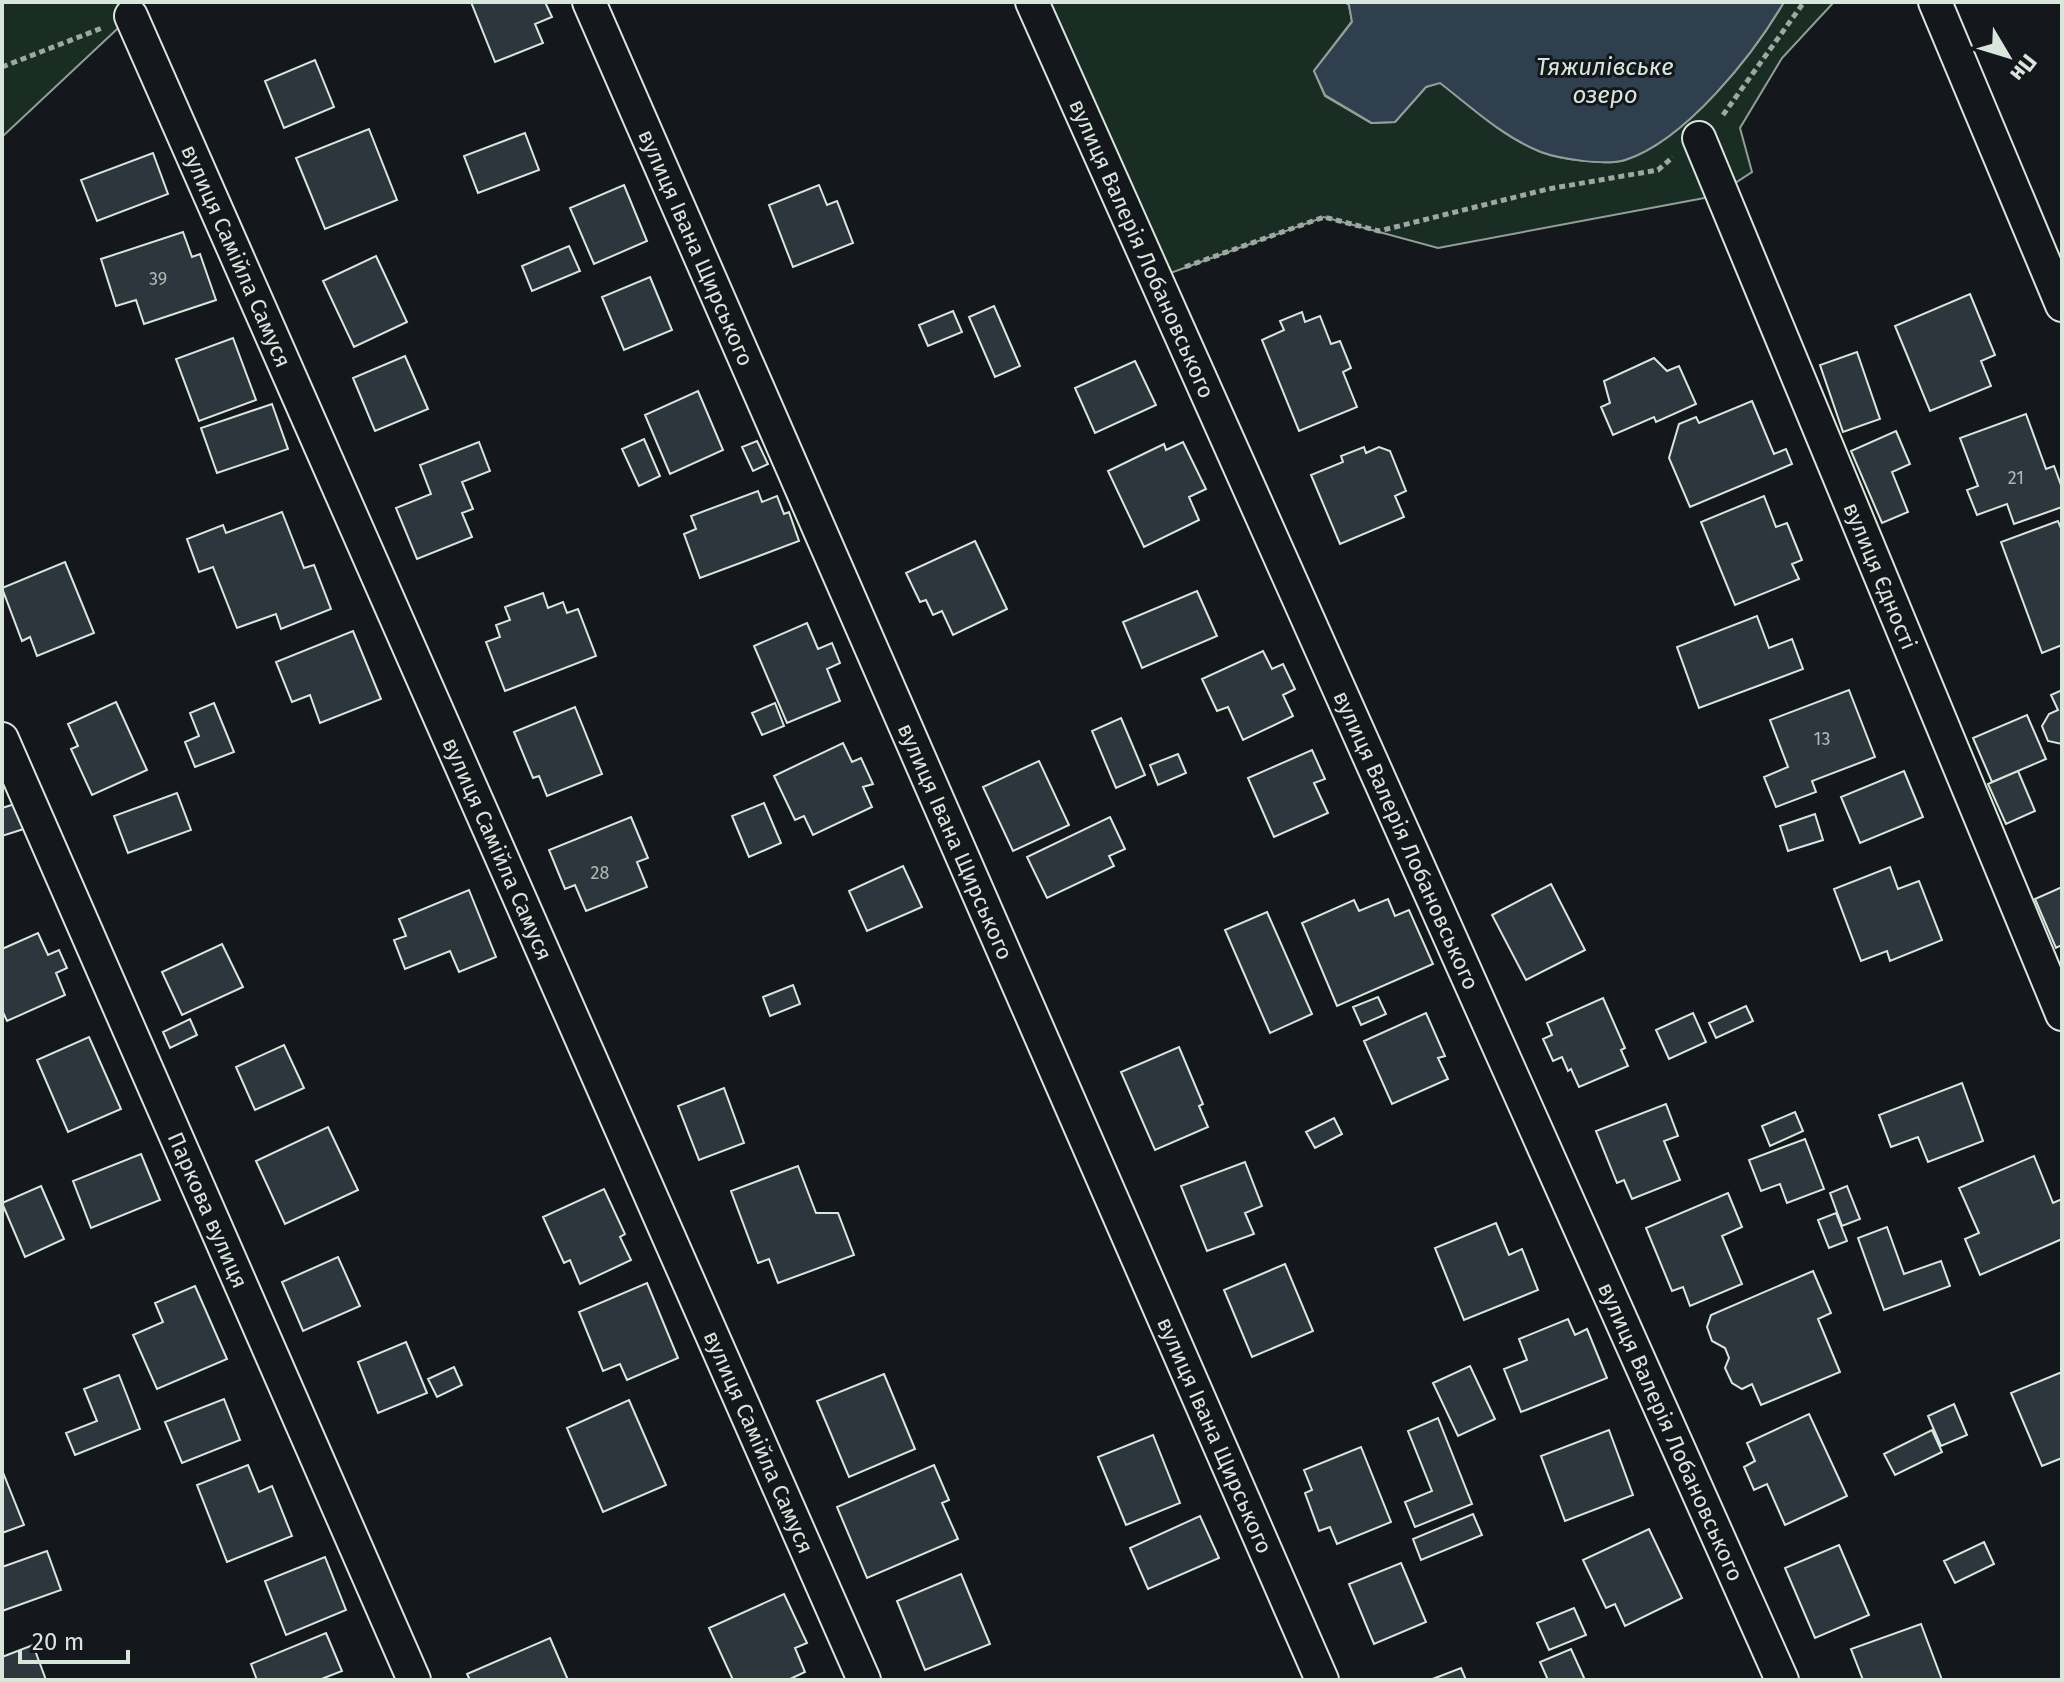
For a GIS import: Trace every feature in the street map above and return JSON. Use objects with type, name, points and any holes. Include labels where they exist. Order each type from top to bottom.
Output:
[{"type":"street","name":"вулиця Івана Щирського","points":[[589,2],[1322,1680]]},
{"type":"street","name":"вулиця Валерія Лобановського","points":[[1032,2],[1782,1680]]},
{"type":"street","points":[[1935,2],[2062,305]]},
{"type":"street","name":"вулиця Самійла Самуся","points":[[131,16],[864,1680]]},
{"type":"street","name":"вулиця Єдності","points":[[1699,138],[2062,1014]]},
{"type":"street","name":"Паркова вулиця","points":[[2,739],[414,1680]]},
{"type":"path","points":[[1154,279],[1324,217],[1379,231],[1548,189],[1658,170],[1718,123],[1804,2]]},
{"type":"path","points":[[2,67],[131,16]]},
{"type":"green space","points":[[2,2],[116,2],[131,16],[2,137]]},
{"type":"green space","points":[[1032,2],[1345,2],[1349,5],[1352,21],[1314,71],[1325,96],[1371,123],[1395,122],[1426,87],[1440,82],[1488,121],[1527,146],[1559,157],[1617,162],[1648,150],[1694,116],[1755,46],[1784,2],[1834,2],[1782,58],[1740,128],[1752,172],[1715,196],[1438,248],[1324,217],[1154,279]]},
{"type":"water","name":"Тяжилівське озеро","points":[[1345,2],[1784,2],[1736,70],[1694,115],[1648,150],[1625,160],[1607,162],[1559,157],[1527,146],[1488,121],[1440,83],[1426,87],[1395,122],[1372,123],[1325,95],[1314,71],[1352,22],[1349,5]]},
{"type":"building","points":[[471,2],[545,2],[552,17],[535,24],[543,43],[495,62]]},
{"type":"building","points":[[315,60],[334,107],[284,128],[265,81]]},
{"type":"building","points":[[369,129],[397,200],[325,229],[296,158]]},
{"type":"building","points":[[525,133],[539,170],[478,193],[464,156]]},
{"type":"building","points":[[153,153],[168,194],[97,221],[81,180]]},
{"type":"building","points":[[624,185],[647,241],[594,264],[570,208]]},
{"type":"building","points":[[819,185],[827,205],[837,201],[853,243],[793,267],[769,205]]},
{"type":"building","points":[[183,232],[192,257],[200,254],[216,300],[144,324],[136,300],[116,306],[101,259]]},
{"type":"building","points":[[569,246],[580,271],[532,291],[522,266]]},
{"type":"building","points":[[376,256],[407,322],[354,347],[323,281]]},
{"type":"building","points":[[650,277],[672,330],[624,350],[602,297]]},
{"type":"building","points":[[1970,294],[1995,355],[1981,361],[1991,386],[1930,411],[1895,326]]},
{"type":"building","points":[[994,306],[1020,366],[995,377],[969,317]]},
{"type":"building","points":[[953,311],[962,332],[928,346],[919,325]]},
{"type":"building","points":[[1302,312],[1305,322],[1320,316],[1331,344],[1340,341],[1351,368],[1343,372],[1357,407],[1299,431],[1262,340],[1284,330],[1280,321]]},
{"type":"building","points":[[233,338],[256,400],[199,421],[176,359]]},
{"type":"building","points":[[1857,352],[1880,419],[1843,432],[1820,365]]},
{"type":"building","points":[[405,356],[428,409],[375,431],[353,378]]},
{"type":"building","points":[[1654,358],[1667,371],[1679,366],[1696,404],[1656,422],[1654,417],[1613,435],[1601,407],[1610,403],[1604,381]]},
{"type":"building","points":[[1135,361],[1156,405],[1095,433],[1075,388]]},
{"type":"building","points":[[698,391],[723,450],[670,474],[645,415]]},
{"type":"building","points":[[1752,401],[1774,454],[1786,449],[1792,464],[1690,507],[1669,458],[1679,424],[1696,417],[1699,423]]},
{"type":"building","points":[[272,404],[288,449],[217,473],[201,428]]},
{"type":"building","points":[[2026,414],[2046,469],[2054,466],[2062,488],[2062,507],[2014,524],[2007,504],[1977,515],[1967,490],[1978,486],[1960,438]]},
{"type":"building","points":[[1896,431],[1910,464],[1892,472],[1908,512],[1882,523],[1851,451]]},
{"type":"building","points":[[644,439],[660,476],[639,486],[622,449]]},
{"type":"building","points":[[757,441],[768,464],[753,471],[742,447]]},
{"type":"building","points":[[479,442],[490,471],[462,482],[473,509],[462,513],[472,537],[417,559],[396,508],[431,494],[420,465]]},
{"type":"building","points":[[1183,442],[1206,489],[1189,497],[1199,520],[1144,547],[1108,471],[1164,444],[1166,450]]},
{"type":"building","points":[[1364,447],[1366,453],[1379,447],[1390,451],[1406,491],[1395,496],[1404,517],[1340,544],[1311,475],[1343,462],[1341,456]]},
{"type":"building","points":[[758,491],[762,502],[777,496],[784,514],[789,512],[799,541],[700,578],[684,534],[696,529],[691,516]]},
{"type":"building","points":[[1764,496],[1776,527],[1787,523],[1802,560],[1792,564],[1799,579],[1735,605],[1701,522]]},
{"type":"building","points":[[282,512],[304,568],[314,565],[331,609],[281,629],[276,614],[237,628],[213,567],[199,572],[187,539],[223,525],[226,533]]},
{"type":"building","points":[[2058,521],[2062,531],[2062,645],[2042,653],[2001,542]]},
{"type":"building","points":[[975,541],[1007,609],[953,635],[942,611],[933,615],[926,600],[920,602],[906,573]]},
{"type":"building","points":[[65,562],[94,633],[37,656],[30,637],[22,641],[2,588]]},
{"type":"building","points":[[1197,591],[1217,636],[1142,668],[1123,622]]},
{"type":"building","points":[[543,593],[548,608],[563,602],[567,613],[578,609],[596,656],[505,691],[486,642],[500,637],[496,625],[510,620],[505,607]]},
{"type":"building","points":[[1757,616],[1769,648],[1792,639],[1803,669],[1699,708],[1677,647]]},
{"type":"building","points":[[807,623],[818,649],[832,643],[840,663],[827,669],[840,701],[787,723],[754,646]]},
{"type":"building","points":[[353,631],[381,699],[320,723],[310,695],[292,702],[276,662]]},
{"type":"building","points":[[1263,651],[1272,669],[1283,664],[1295,689],[1283,695],[1293,716],[1243,740],[1228,707],[1217,711],[1202,679]]},
{"type":"building","points":[[1849,690],[1875,757],[1812,781],[1816,792],[1776,807],[1764,777],[1788,767],[1770,720]]},
{"type":"building","points":[[2062,690],[2062,744],[2048,741],[2042,726],[2049,714],[2058,710],[2051,695]]},
{"type":"building","points":[[116,702],[147,770],[92,795],[71,749],[78,746],[68,724]]},
{"type":"building","points":[[214,703],[234,752],[195,767],[185,742],[199,736],[190,713]]},
{"type":"building","points":[[775,703],[784,726],[762,735],[752,713]]},
{"type":"building","points":[[575,707],[602,774],[547,796],[539,776],[533,778],[514,732]]},
{"type":"building","points":[[2027,715],[2046,759],[1992,782],[1973,738]]},
{"type":"building","points":[[1121,718],[1145,775],[1116,788],[1092,731]]},
{"type":"building","points":[[843,743],[852,762],[861,758],[873,784],[863,787],[872,807],[813,835],[804,816],[795,820],[774,776]]},
{"type":"building","points":[[1312,750],[1325,779],[1314,783],[1328,813],[1274,837],[1248,778]]},
{"type":"building","points":[[1178,754],[1186,773],[1158,785],[1150,765]]},
{"type":"building","points":[[1039,761],[1069,825],[1013,851],[983,787]]},
{"type":"building","points":[[1904,771],[1923,817],[1860,843],[1841,797]]},
{"type":"building","points":[[2018,771],[2035,811],[2006,824],[1988,784]]},
{"type":"building","points":[[177,793],[191,830],[128,853],[114,816]]},
{"type":"building","points":[[21,802],[30,827],[2,836],[2,808]]},
{"type":"building","points":[[764,803],[781,843],[749,857],[732,816]]},
{"type":"building","points":[[1815,814],[1823,840],[1788,851],[1780,826]]},
{"type":"building","points":[[631,817],[648,858],[637,862],[647,887],[586,911],[575,885],[565,889],[549,850]]},
{"type":"building","points":[[1110,817],[1125,849],[1109,856],[1114,866],[1047,898],[1027,857]]},
{"type":"building","points":[[903,866],[922,907],[867,931],[849,891]]},
{"type":"building","points":[[1890,867],[1898,889],[1919,881],[1942,940],[1890,961],[1887,951],[1861,961],[1834,889]]},
{"type":"building","points":[[1551,884],[1585,950],[1526,980],[1492,915]]},
{"type":"building","points":[[2062,887],[2062,945],[2056,948],[2035,899]]},
{"type":"building","points":[[469,890],[496,957],[459,972],[450,951],[405,969],[394,940],[406,936],[399,919]]},
{"type":"building","points":[[1388,899],[1395,916],[1409,910],[1433,964],[1337,1006],[1302,923],[1354,900],[1359,911]]},
{"type":"building","points":[[1267,912],[1312,1014],[1270,1033],[1225,930]]},
{"type":"building","points":[[38,933],[48,955],[59,950],[67,968],[56,973],[65,995],[7,1021],[2,1010],[2,949]]},
{"type":"building","points":[[222,944],[243,987],[182,1015],[162,972]]},
{"type":"building","points":[[793,985],[800,1004],[770,1016],[763,997]]},
{"type":"building","points":[[1378,997],[1386,1014],[1361,1025],[1353,1007]]},
{"type":"building","points":[[1603,998],[1625,1048],[1621,1050],[1628,1066],[1579,1087],[1562,1057],[1553,1061],[1543,1039],[1552,1035],[1547,1023]]},
{"type":"building","points":[[1746,1006],[1753,1021],[1716,1038],[1709,1023]]},
{"type":"building","points":[[1426,1013],[1445,1056],[1438,1058],[1448,1079],[1392,1104],[1364,1041]]},
{"type":"building","points":[[1693,1013],[1706,1042],[1669,1059],[1656,1030]]},
{"type":"building","points":[[190,1019],[197,1035],[170,1048],[163,1032]]},
{"type":"building","points":[[89,1037],[121,1109],[68,1132],[37,1060]]},
{"type":"building","points":[[284,1045],[304,1088],[255,1110],[236,1067]]},
{"type":"building","points":[[1179,1047],[1203,1104],[1199,1106],[1208,1127],[1155,1150],[1121,1072]]},
{"type":"building","points":[[1962,1083],[1983,1141],[1928,1162],[1918,1137],[1891,1147],[1879,1115]]},
{"type":"building","points":[[724,1088],[744,1143],[699,1160],[678,1106]]},
{"type":"building","points":[[1666,1104],[1678,1136],[1664,1141],[1680,1180],[1632,1199],[1624,1180],[1617,1183],[1596,1131]]},
{"type":"building","points":[[1795,1112],[1803,1131],[1770,1146],[1762,1126]]},
{"type":"building","points":[[1334,1118],[1342,1134],[1315,1148],[1306,1132]]},
{"type":"building","points":[[328,1127],[358,1190],[285,1224],[256,1161]]},
{"type":"building","points":[[1805,1139],[1824,1189],[1787,1203],[1780,1184],[1761,1191],[1749,1160]]},
{"type":"building","points":[[141,1154],[160,1200],[91,1228],[73,1181]]},
{"type":"building","points":[[2034,1156],[2053,1203],[2062,1199],[2062,1239],[1980,1275],[1965,1239],[1979,1233],[1959,1188]]},
{"type":"building","points":[[1245,1162],[1262,1206],[1245,1213],[1254,1234],[1207,1251],[1181,1186]]},
{"type":"building","points":[[798,1166],[816,1213],[838,1213],[854,1255],[778,1283],[769,1259],[758,1263],[731,1191]]},
{"type":"building","points":[[41,1186],[64,1239],[25,1257],[2,1203]]},
{"type":"building","points":[[1847,1186],[1860,1219],[1842,1226],[1830,1193]]},
{"type":"building","points":[[604,1189],[625,1234],[620,1237],[631,1260],[580,1284],[570,1260],[564,1263],[543,1217]]},
{"type":"building","points":[[1728,1193],[1742,1227],[1722,1236],[1742,1284],[1690,1306],[1683,1287],[1672,1291],[1646,1228]]},
{"type":"building","points":[[1836,1213],[1847,1241],[1829,1248],[1818,1220]]},
{"type":"building","points":[[1496,1223],[1509,1255],[1522,1249],[1538,1290],[1464,1320],[1435,1248]]},
{"type":"building","points":[[1887,1227],[1904,1274],[1941,1261],[1950,1286],[1884,1310],[1858,1238]]},
{"type":"building","points":[[338,1257],[360,1306],[303,1331],[282,1282]]},
{"type":"building","points":[[1285,1264],[1313,1331],[1252,1357],[1224,1290]]},
{"type":"building","points":[[1813,1271],[1831,1313],[1818,1319],[1840,1372],[1761,1405],[1752,1384],[1742,1389],[1732,1383],[1725,1368],[1729,1358],[1725,1348],[1712,1341],[1707,1327],[1711,1315]]},
{"type":"building","points":[[647,1283],[678,1358],[627,1380],[620,1364],[603,1371],[579,1312]]},
{"type":"building","points":[[195,1286],[227,1359],[157,1389],[133,1335],[163,1322],[155,1303]]},
{"type":"building","points":[[1568,1319],[1575,1335],[1587,1329],[1607,1378],[1521,1412],[1504,1369],[1527,1360],[1519,1339]]},
{"type":"building","points":[[406,1342],[427,1393],[378,1413],[358,1362]]},
{"type":"building","points":[[1470,1366],[1495,1419],[1458,1436],[1433,1383]]},
{"type":"building","points":[[454,1367],[462,1385],[437,1397],[428,1379]]},
{"type":"building","points":[[2062,1372],[2062,1458],[2042,1466],[2011,1393]]},
{"type":"building","points":[[884,1374],[915,1449],[849,1477],[817,1401]]},
{"type":"building","points":[[119,1375],[140,1429],[75,1455],[66,1433],[97,1421],[84,1389]]},
{"type":"building","points":[[224,1399],[240,1440],[182,1463],[165,1422]]},
{"type":"building","points":[[629,1400],[666,1485],[603,1512],[567,1428]]},
{"type":"building","points":[[1954,1404],[1967,1435],[1941,1446],[1928,1416]]},
{"type":"building","points":[[1809,1414],[1847,1496],[1785,1525],[1767,1484],[1754,1490],[1744,1467],[1755,1461],[1747,1443]]},
{"type":"building","points":[[1438,1418],[1472,1504],[1415,1527],[1405,1502],[1432,1491],[1408,1431]]},
{"type":"building","points":[[1609,1430],[1633,1495],[1565,1521],[1541,1456]]},
{"type":"building","points":[[1932,1430],[1942,1452],[1895,1475],[1884,1454]]},
{"type":"building","points":[[1153,1435],[1180,1503],[1126,1525],[1098,1457]]},
{"type":"building","points":[[1361,1447],[1391,1522],[1337,1544],[1330,1527],[1319,1531],[1305,1493],[1312,1490],[1304,1470]]},
{"type":"building","points":[[248,1465],[259,1492],[272,1486],[292,1536],[227,1562],[197,1485]]},
{"type":"building","points":[[934,1465],[949,1500],[942,1503],[958,1539],[867,1578],[837,1507]]},
{"type":"building","points":[[2,1470],[24,1525],[2,1533]]},
{"type":"building","points":[[1473,1514],[1482,1535],[1421,1560],[1413,1539]]},
{"type":"building","points":[[1200,1516],[1219,1558],[1148,1589],[1130,1548]]},
{"type":"building","points":[[1649,1529],[1682,1598],[1625,1626],[1615,1604],[1606,1608],[1583,1560]]},
{"type":"building","points":[[1984,1542],[1994,1564],[1955,1583],[1944,1561]]},
{"type":"building","points":[[1839,1545],[1869,1615],[1815,1638],[1785,1568]]},
{"type":"building","points":[[47,1551],[61,1590],[2,1611],[2,1567]]},
{"type":"building","points":[[325,1557],[346,1610],[286,1635],[265,1581]]},
{"type":"building","points":[[1401,1563],[1426,1622],[1374,1644],[1349,1584]]},
{"type":"building","points":[[961,1574],[990,1644],[925,1670],[897,1601]]},
{"type":"building","points":[[784,1594],[807,1643],[795,1648],[805,1672],[788,1680],[733,1680],[709,1628]]},
{"type":"building","points":[[1574,1608],[1586,1635],[1549,1650],[1537,1623]]},
{"type":"building","points":[[1921,1624],[1942,1680],[1863,1680],[1851,1649]]},
{"type":"building","points":[[326,1633],[342,1671],[319,1680],[257,1680],[251,1664]]},
{"type":"building","points":[[550,1638],[568,1680],[470,1680],[467,1674]]},
{"type":"building","points":[[33,1645],[46,1680],[2,1680],[2,1657]]},
{"type":"building","points":[[1571,1649],[1585,1680],[1548,1680],[1540,1662]]},
{"type":"building","points":[[1461,1668],[1466,1680],[1430,1680]]}]
